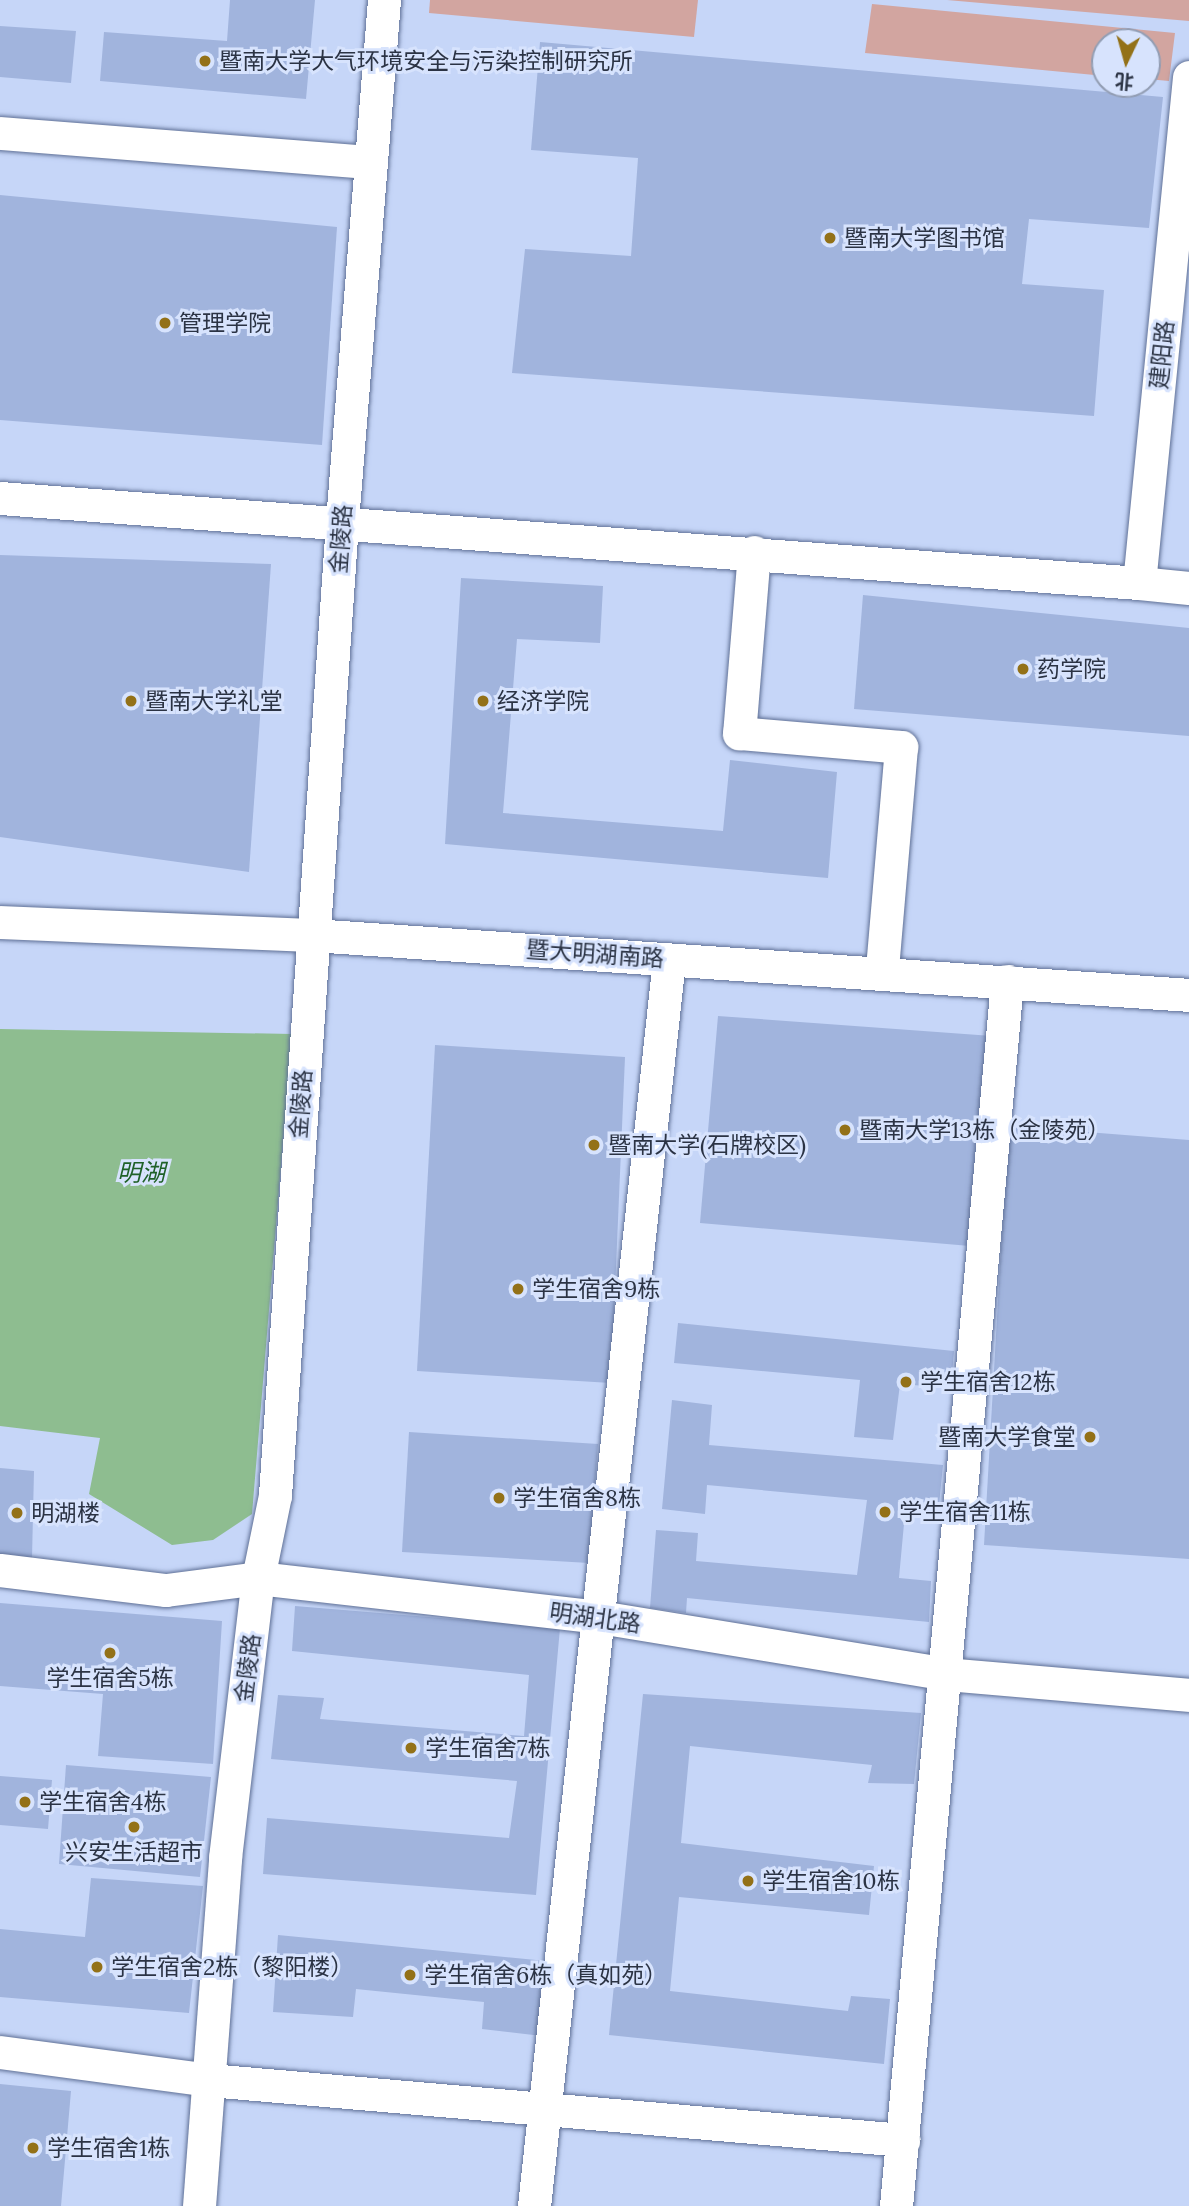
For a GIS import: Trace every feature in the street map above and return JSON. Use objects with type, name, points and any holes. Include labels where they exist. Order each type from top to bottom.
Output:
[{"type":"street","name":"金陵路","points":[[199,2206],[225,1858],[258,1578],[275,1495],[342,521],[384,0]]},
{"type":"street","name":"建阳路","points":[[1139,583],[1180,272],[1189,77]]},
{"type":"street","points":[[0,133],[371,162]]},
{"type":"street","points":[[0,498],[342,521],[1189,587]]},
{"type":"street","points":[[754,552],[739,733],[901,747],[882,970]]},
{"type":"street","name":"暨大明湖南路","points":[[0,922],[312,935],[669,960],[882,970],[1189,995]]},
{"type":"street","points":[[534,2206],[669,960]]},
{"type":"street","points":[[896,2206],[1007,981]]},
{"type":"street","name":"明湖北路","points":[[0,1570],[166,1590],[258,1578],[599,1617],[946,1674],[1189,1695]]},
{"type":"street","points":[[0,2052],[209,2080],[546,2112],[903,2140]]},
{"type":"shaded area","points":[[430,0],[698,0],[694,37],[429,13]]},
{"type":"shaded area","points":[[947,0],[1189,0],[1189,21]]},
{"type":"shaded area","points":[[872,4],[1123,28],[1091,28],[1091,75],[865,53]]},
{"type":"shaded area","points":[[1161,32],[1175,33],[1169,81],[1161,80]]},
{"type":"water","name":"明湖","points":[[0,1029],[292,1034],[252,1514],[213,1540],[172,1545],[89,1494],[100,1438],[0,1426]]},
{"type":"building","name":"暨南大学大气环境安全与污染控制研究所","points":[[230,0],[315,0],[306,99],[100,81],[104,32],[227,41]]},
{"type":"building","points":[[0,26],[76,31],[71,83],[0,77]]},
{"type":"building","name":"暨南大学图书馆","points":[[540,42],[1091,91],[1091,98],[1163,97],[1149,228],[1029,219],[1022,284],[1104,290],[1094,416],[512,373],[525,249],[631,256],[638,158],[531,150]]},
{"type":"building","name":"管理学院","points":[[0,195],[337,227],[322,445],[0,420]]},
{"type":"building","name":"暨南大学礼堂","points":[[0,555],[271,564],[249,872],[0,837]]},
{"type":"building","name":"经济学院","points":[[461,578],[603,586],[600,643],[517,639],[503,813],[723,831],[730,760],[837,772],[828,878],[445,844]]},
{"type":"building","name":"药学院","points":[[863,595],[1189,628],[1189,736],[854,709]]},
{"type":"building","name":"暨南大学13栋（金陵苑）","points":[[718,1016],[992,1036],[970,1246],[700,1223]]},
{"type":"building","name":"学生宿舍9栋","points":[[435,1045],[625,1057],[611,1383],[417,1371]]},
{"type":"building","name":"暨南大学食堂","points":[[1008,1126],[1189,1140],[1189,1559],[984,1545]]},
{"type":"building","name":"学生宿舍12栋","points":[[678,1323],[954,1351],[951,1388],[900,1384],[893,1440],[854,1437],[860,1380],[674,1363]]},
{"type":"building","name":"学生宿舍11栋","points":[[672,1400],[712,1405],[709,1445],[943,1465],[939,1505],[906,1502],[899,1578],[931,1581],[929,1622],[687,1598],[686,1613],[650,1608],[656,1530],[698,1533],[696,1561],[857,1575],[867,1500],[707,1485],[705,1514],[662,1509]]},
{"type":"building","name":"学生宿舍8栋","points":[[409,1432],[598,1444],[589,1563],[402,1552]]},
{"type":"building","name":"明湖楼","points":[[0,1468],[34,1471],[32,1558],[0,1556]]},
{"type":"building","name":"学生宿舍5栋","points":[[0,1603],[222,1621],[213,1764],[98,1756],[103,1694],[0,1686]]},
{"type":"building","name":"学生宿舍7栋","points":[[295,1606],[560,1628],[536,1895],[263,1874],[267,1818],[509,1838],[517,1781],[271,1759],[278,1695],[324,1698],[320,1719],[524,1736],[529,1675],[292,1651]]},
{"type":"building","name":"学生宿舍10栋","points":[[643,1694],[921,1713],[914,1784],[868,1783],[872,1765],[690,1746],[681,1843],[874,1866],[869,1915],[679,1897],[670,1991],[848,2011],[851,1996],[890,1999],[884,2064],[609,2035]]},
{"type":"building","name":"兴安生活超市","points":[[66,1765],[211,1777],[200,1877],[59,1864]]},
{"type":"building","name":"学生宿舍4栋","points":[[0,1776],[52,1780],[48,1829],[0,1825]]},
{"type":"building","name":"学生宿舍2栋（黎阳楼）","points":[[91,1878],[203,1886],[189,2013],[0,1997],[0,1929],[85,1937]]},
{"type":"building","name":"学生宿舍6栋（真如苑）","points":[[278,1935],[546,1961],[542,2036],[482,2029],[484,2002],[356,1989],[353,2017],[273,2012]]},
{"type":"building","name":"学生宿舍1栋","points":[[0,2084],[71,2091],[61,2206],[0,2206]]},
{"type":"place","name":"暨南大学大气环境安全与污染控制研究所","points":[[205,61]]},
{"type":"place","name":"暨南大学图书馆","points":[[830,238]]},
{"type":"place","name":"管理学院","points":[[165,323]]},
{"type":"place","name":"药学院","points":[[1023,669]]},
{"type":"place","name":"暨南大学礼堂","points":[[131,701]]},
{"type":"place","name":"经济学院","points":[[483,701]]},
{"type":"place","name":"暨南大学13栋（金陵苑）","points":[[845,1130]]},
{"type":"place","name":"暨南大学(石牌校区)","points":[[594,1145]]},
{"type":"place","name":"学生宿舍9栋","points":[[518,1289]]},
{"type":"place","name":"学生宿舍12栋","points":[[906,1382]]},
{"type":"place","name":"暨南大学食堂","points":[[1090,1437]]},
{"type":"place","name":"学生宿舍8栋","points":[[499,1498]]},
{"type":"place","name":"学生宿舍11栋","points":[[885,1512]]},
{"type":"place","name":"明湖楼","points":[[17,1513]]},
{"type":"place","name":"学生宿舍5栋","points":[[110,1653]]},
{"type":"place","name":"学生宿舍7栋","points":[[411,1748]]},
{"type":"place","name":"学生宿舍4栋","points":[[25,1802]]},
{"type":"place","name":"兴安生活超市","points":[[134,1827]]},
{"type":"place","name":"学生宿舍10栋","points":[[748,1881]]},
{"type":"place","name":"学生宿舍2栋（黎阳楼）","points":[[97,1967]]},
{"type":"place","name":"学生宿舍6栋（真如苑）","points":[[410,1975]]},
{"type":"place","name":"学生宿舍1栋","points":[[33,2148]]}]
